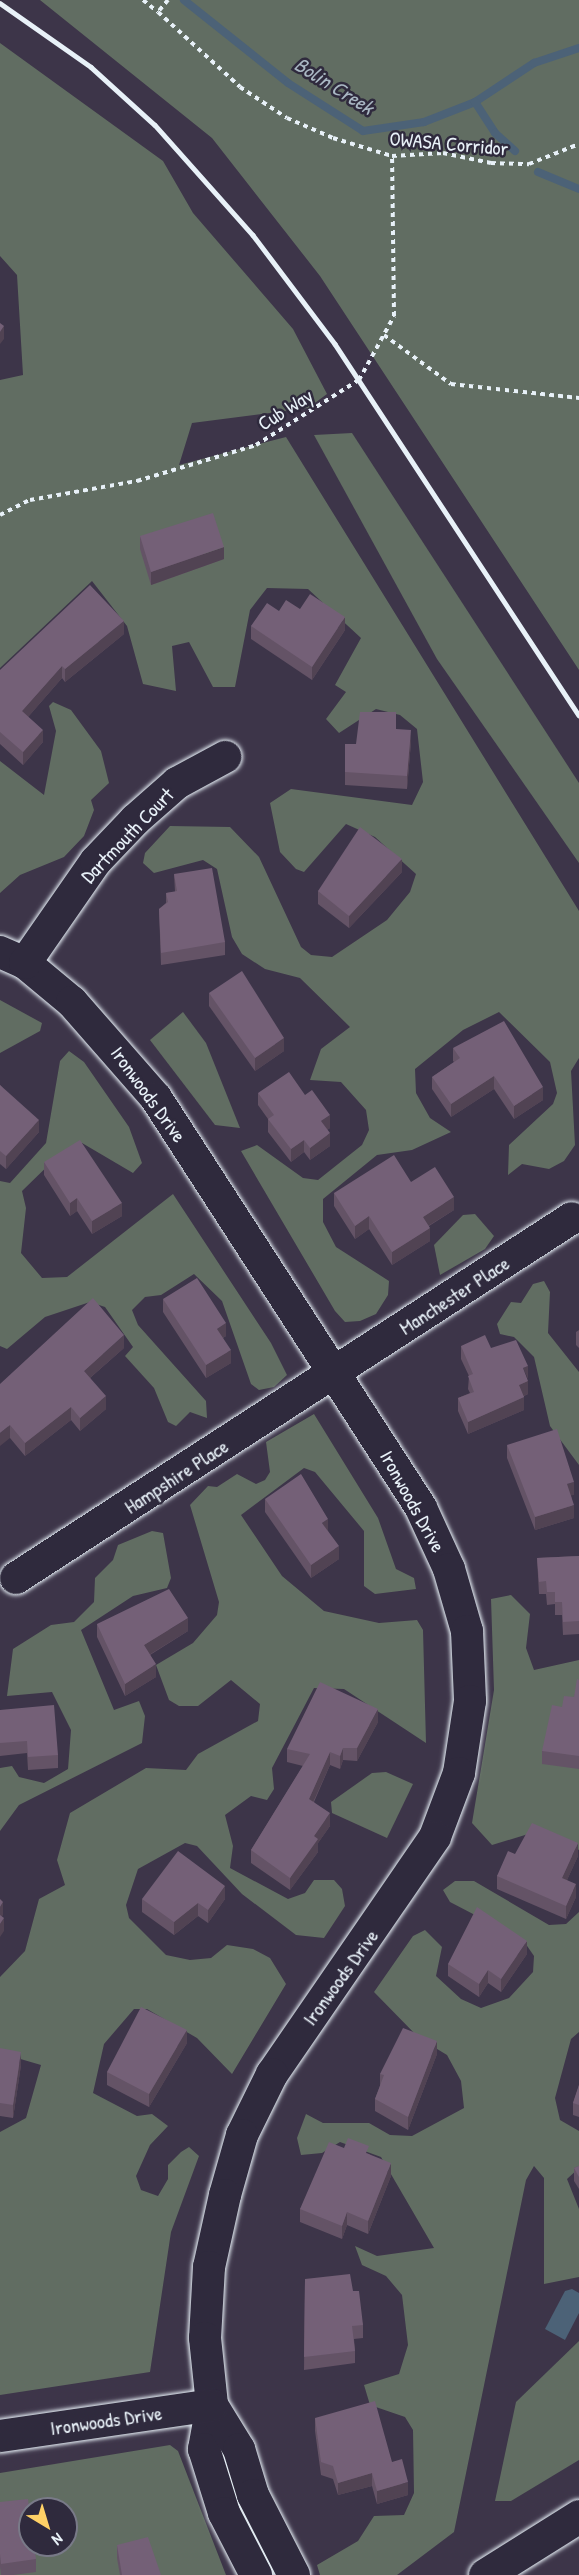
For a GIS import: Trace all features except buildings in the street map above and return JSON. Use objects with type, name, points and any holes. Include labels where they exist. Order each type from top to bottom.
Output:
[{"type":"street","name":"Dartmouth Court","points":[[13,957],[96,861],[135,820],[177,783],[225,758]]},
{"type":"street","name":"Ironwoods Drive","points":[[13,957],[113,1044],[156,1098],[336,1373],[421,1508],[449,1569],[467,1631],[470,1701],[459,1773],[435,1837],[272,2074],[242,2135],[209,2267],[205,2338],[212,2405],[204,2449],[224,2513],[256,2575]]},
{"type":"street","name":"Manchester Place","points":[[336,1373],[572,1218]]},
{"type":"street","name":"Hampshire Place","points":[[16,1578],[336,1373]]},
{"type":"street","name":"Ironwoods Drive","points":[[0,2436],[212,2405]]},
{"type":"street","name":"Ironwoods Drive","points":[[212,2405],[239,2449],[253,2495],[294,2575]]},
{"type":"street","points":[[485,2575],[579,2516]]},
{"type":"path","name":"OWASA Corridor","points":[[143,0],[240,87],[287,118],[392,156],[443,153],[491,164],[529,164],[579,144]]},
{"type":"path","points":[[158,12],[168,0]]},
{"type":"path","name":"Cub Way","points":[[0,515],[30,500],[137,481],[255,445],[359,380],[394,316],[392,156]]},
{"type":"path","points":[[384,335],[451,384],[579,398]]},
{"type":"green space","points":[[40,0],[579,0],[579,670],[320,276],[212,138]]},
{"type":"green space","points":[[0,43],[163,161],[193,213],[293,329],[327,394],[308,408],[192,423],[179,465],[286,437],[579,911],[579,1058],[571,1071],[575,1145],[564,1161],[549,1169],[522,1164],[508,1175],[509,1145],[553,1104],[557,1093],[550,1062],[499,1012],[463,1030],[415,1069],[416,1093],[430,1118],[451,1132],[412,1150],[377,1155],[323,1199],[323,1222],[336,1247],[389,1281],[388,1295],[376,1314],[360,1321],[345,1322],[335,1311],[241,1151],[257,1145],[303,1178],[318,1180],[362,1145],[369,1130],[366,1110],[341,1082],[310,1080],[321,1049],[350,1027],[300,978],[265,969],[242,954],[232,937],[217,869],[203,860],[154,873],[143,863],[145,853],[170,826],[230,827],[259,857],[301,947],[311,955],[332,957],[387,920],[410,892],[416,874],[375,837],[346,824],[304,872],[296,869],[280,852],[270,803],[291,789],[412,805],[423,782],[417,729],[400,715],[376,709],[339,733],[326,719],[346,692],[335,685],[361,638],[308,589],[267,588],[250,610],[235,687],[213,687],[189,642],[172,646],[176,691],[143,684],[127,626],[92,581],[0,668],[0,380],[23,375],[17,275],[0,256]]},
{"type":"green space","points":[[352,433],[579,783],[579,863],[437,659],[314,435]]},
{"type":"green space","points":[[53,702],[71,710],[101,751],[109,783],[91,800],[94,810],[84,836],[64,857],[20,875],[0,893],[0,761],[44,795],[56,731],[49,706]]},
{"type":"green space","points":[[0,1000],[42,1023],[40,1031],[0,1053]]},
{"type":"green space","points":[[183,1012],[206,1043],[240,1128],[215,1125],[150,1040]]},
{"type":"green space","points":[[69,1051],[84,1062],[129,1127],[142,1163],[133,1173],[82,1143],[60,1154],[22,1191],[26,1208],[21,1253],[42,1278],[67,1277],[173,1194],[271,1343],[287,1375],[274,1387],[259,1390],[251,1384],[222,1301],[194,1274],[161,1295],[145,1297],[132,1310],[138,1325],[206,1401],[207,1418],[190,1412],[176,1426],[168,1422],[154,1388],[125,1356],[133,1347],[105,1307],[90,1302],[45,1317],[7,1349],[0,1346],[0,1181],[10,1183],[46,1143],[60,1061]]},
{"type":"green space","points":[[475,1214],[494,1236],[485,1249],[440,1275],[434,1245],[463,1215]]},
{"type":"green space","points":[[544,1281],[550,1292],[548,1333],[579,1372],[579,1465],[550,1426],[534,1357],[514,1337],[500,1334],[497,1324],[511,1302],[521,1303],[533,1284]]},
{"type":"green space","points":[[314,1414],[378,1518],[396,1569],[414,1578],[416,1589],[375,1594],[364,1586],[364,1531],[315,1472],[304,1468],[241,1515],[282,1576],[324,1611],[379,1623],[417,1620],[423,1630],[426,1743],[344,1689],[314,1688],[272,1768],[274,1789],[267,1800],[251,1796],[225,1815],[233,1846],[230,1868],[288,1899],[305,1893],[314,1880],[334,1880],[342,1889],[345,1906],[324,1938],[296,1935],[242,1894],[197,1846],[185,1843],[138,1869],[126,1905],[129,1918],[166,1955],[190,1960],[211,1958],[227,1945],[253,1949],[270,1958],[286,1984],[232,2074],[197,2038],[147,2009],[134,2009],[104,2044],[93,2093],[137,2116],[152,2114],[168,2126],[150,2145],[136,2176],[141,2190],[158,2196],[168,2179],[168,2165],[181,2152],[189,2147],[199,2156],[171,2232],[150,2372],[0,2395],[0,2132],[26,2118],[41,2065],[0,2053],[0,1977],[25,1951],[39,1899],[65,1885],[57,1860],[70,1813],[146,1768],[186,1770],[198,1754],[258,1721],[260,1704],[231,1680],[198,1706],[179,1706],[169,1700],[156,1665],[193,1643],[217,1615],[219,1602],[190,1505],[208,1486],[217,1487],[237,1474],[256,1484],[265,1480],[270,1472],[266,1442]]},
{"type":"green space","points":[[152,1531],[163,1533],[171,1578],[167,1588],[133,1596],[81,1630],[114,1710],[139,1701],[145,1716],[142,1743],[19,1805],[0,1831],[0,1768],[12,1766],[19,1777],[44,1783],[68,1769],[71,1730],[52,1692],[7,1696],[13,1649],[51,1625],[74,1622],[94,1602],[95,1578],[113,1560],[118,1545]]},
{"type":"green space","points":[[511,1595],[530,1614],[526,1648],[534,1670],[579,1660],[579,1850],[538,1831],[492,1845],[472,1823],[494,1690],[491,1599]]},
{"type":"green space","points":[[386,1772],[413,1784],[387,1838],[332,1813],[331,1802],[372,1773]]},
{"type":"green space","points":[[455,1881],[474,1881],[549,1925],[566,1924],[579,1912],[579,2032],[571,2039],[555,2098],[560,2120],[579,2131],[579,2168],[567,2179],[579,2209],[579,2277],[544,2284],[544,2178],[534,2166],[526,2180],[454,2532],[397,2575],[320,2575],[317,2565],[358,2541],[374,2516],[404,2515],[414,2493],[413,2430],[405,2417],[370,2405],[364,2385],[399,2374],[408,2345],[402,2295],[386,2276],[362,2265],[355,2246],[377,2256],[434,2248],[381,2157],[340,2142],[322,2153],[301,2155],[297,2138],[306,2114],[323,2123],[369,2123],[390,2135],[412,2136],[464,2108],[461,2081],[447,2055],[419,2038],[374,1992],[413,1936],[425,1930],[442,1947],[436,1976],[461,1999],[481,2008],[509,1998],[533,1972],[534,1956],[523,1940],[450,1902],[443,1890]]},
{"type":"green space","points":[[579,2341],[579,2460],[511,2501],[495,2501],[516,2402]]},
{"type":"green space","points":[[170,2445],[178,2451],[226,2575],[0,2575],[0,2473]]},
{"type":"water","points":[[572,2289],[579,2293],[579,2313],[565,2340],[545,2329],[565,2291]]},
{"type":"waterway","name":"Bolin Creek","points":[[184,0],[288,83],[363,131],[424,122],[475,102],[534,63],[579,48]]},
{"type":"waterway","points":[[475,102],[495,133],[515,151]]},
{"type":"waterway","points":[[538,172],[579,189]]},
{"type":"railway","points":[[0,3],[91,67],[155,125],[253,235],[335,344],[579,715]]}]
